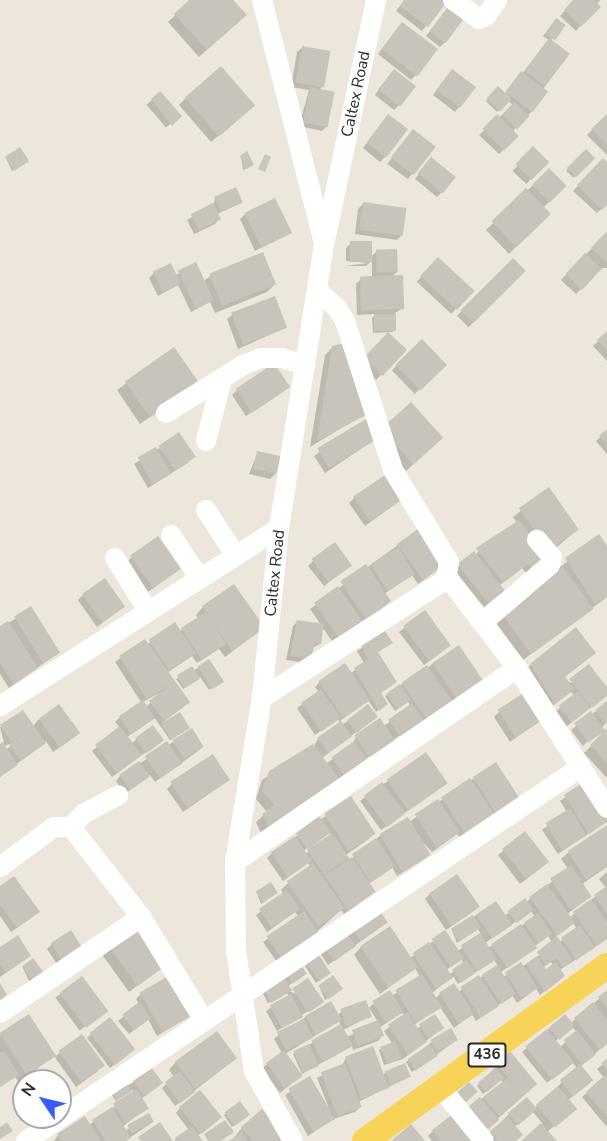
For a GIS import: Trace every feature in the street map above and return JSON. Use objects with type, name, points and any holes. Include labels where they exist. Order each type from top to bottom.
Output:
[{"type":"main road","name":"436","points":[[365,1141],[607,966]]},
{"type":"street","points":[[262,0],[324,245]]},
{"type":"street","name":"Caltex Road","points":[[293,1141],[254,1071],[236,951],[235,862],[262,698],[279,528],[324,245],[376,0]]},
{"type":"street","points":[[453,0],[479,19],[486,16],[497,0]]},
{"type":"street","points":[[262,698],[446,579],[449,562],[393,470],[345,321],[337,308],[317,290]]},
{"type":"street","points":[[166,413],[221,382],[243,365],[261,358],[281,358],[305,365]]},
{"type":"street","points":[[206,441],[221,382]]},
{"type":"street","points":[[206,510],[236,556]]},
{"type":"street","points":[[0,706],[279,528]]},
{"type":"street","points":[[171,535],[200,579]]},
{"type":"street","points":[[482,622],[550,565],[552,557],[537,540]]},
{"type":"street","points":[[115,558],[148,612]]},
{"type":"street","points":[[446,579],[517,668],[607,808]]},
{"type":"street","points":[[235,862],[517,668]]},
{"type":"street","points":[[26,1141],[203,1019],[581,767]]},
{"type":"street","points":[[0,867],[54,827],[71,827],[83,814],[118,795]]},
{"type":"street","points":[[71,827],[141,917],[203,1019]]},
{"type":"street","points":[[0,1013],[141,917]]},
{"type":"street","points":[[441,1088],[484,1141]]},
{"type":"building","points":[[189,0],[233,0],[247,15],[207,50],[174,14]]},
{"type":"building","points":[[404,0],[448,0],[428,27],[400,6]]},
{"type":"building","points":[[573,0],[594,0],[601,7],[581,27],[564,10]]},
{"type":"building","points":[[450,4],[466,16],[446,43],[430,31]]},
{"type":"building","points":[[556,18],[566,25],[555,40],[545,34]]},
{"type":"building","points":[[402,22],[438,49],[417,76],[382,49]]},
{"type":"building","points":[[549,38],[570,54],[545,86],[524,71]]},
{"type":"building","points":[[302,46],[331,51],[324,87],[296,82]]},
{"type":"building","points":[[221,66],[255,105],[219,137],[185,97]]},
{"type":"building","points":[[394,69],[416,86],[400,107],[378,89]]},
{"type":"building","points":[[452,69],[476,87],[460,108],[436,90]]},
{"type":"building","points":[[521,71],[548,91],[533,112],[505,92]]},
{"type":"building","points":[[498,86],[512,99],[500,111],[486,98]]},
{"type":"building","points":[[310,87],[335,92],[328,127],[303,122]]},
{"type":"building","points":[[160,91],[182,116],[172,126],[151,99]]},
{"type":"building","points":[[514,102],[529,116],[517,129],[502,115]]},
{"type":"building","points":[[388,114],[408,129],[386,158],[366,143]]},
{"type":"building","points":[[497,114],[519,136],[504,151],[482,129]]},
{"type":"building","points":[[607,114],[607,145],[591,129]]},
{"type":"building","points":[[413,129],[436,147],[414,175],[391,157]]},
{"type":"building","points":[[533,146],[549,162],[532,180],[515,164]]},
{"type":"building","points":[[20,147],[29,161],[14,171],[5,157]]},
{"type":"building","points":[[586,149],[595,158],[576,177],[567,168]]},
{"type":"building","points":[[247,151],[254,165],[245,169],[240,156]]},
{"type":"building","points":[[265,154],[271,157],[265,172],[258,169]]},
{"type":"building","points":[[431,157],[456,177],[443,193],[418,173]]},
{"type":"building","points":[[603,158],[607,162],[607,205],[602,210],[577,185]]},
{"type":"building","points":[[549,168],[567,186],[550,203],[532,185]]},
{"type":"building","points":[[236,187],[243,203],[221,212],[214,197]]},
{"type":"building","points":[[526,188],[551,214],[516,247],[491,221]]},
{"type":"building","points":[[275,198],[292,233],[262,248],[244,213]]},
{"type":"building","points":[[363,202],[407,208],[403,236],[359,230]]},
{"type":"building","points":[[213,203],[221,219],[199,230],[191,214]]},
{"type":"building","points":[[607,231],[607,263],[591,248]]},
{"type":"building","points":[[350,241],[372,241],[372,262],[350,262]]},
{"type":"building","points":[[397,249],[398,272],[377,273],[376,250]]},
{"type":"building","points":[[263,252],[276,284],[222,306],[209,274]]},
{"type":"building","points":[[585,253],[602,269],[582,290],[565,274]]},
{"type":"building","points":[[438,257],[475,291],[457,310],[420,276]]},
{"type":"building","points":[[513,258],[526,271],[473,323],[461,310]]},
{"type":"building","points":[[196,262],[214,300],[196,309],[178,270]]},
{"type":"building","points":[[171,263],[181,284],[163,292],[153,271]]},
{"type":"building","points":[[403,275],[404,309],[361,310],[360,277]]},
{"type":"building","points":[[275,296],[287,328],[243,345],[231,313]]},
{"type":"building","points":[[374,314],[396,314],[396,331],[374,331]]},
{"type":"building","points":[[607,331],[607,351],[597,340]]},
{"type":"building","points":[[388,332],[407,350],[382,376],[363,358]]},
{"type":"building","points":[[422,339],[447,365],[420,391],[395,365]]},
{"type":"building","points":[[350,342],[368,414],[317,441],[332,346]]},
{"type":"building","points":[[174,347],[199,383],[150,417],[125,381]]},
{"type":"building","points":[[274,363],[290,387],[252,413],[236,389]]},
{"type":"building","points":[[411,402],[443,438],[413,464],[381,429]]},
{"type":"building","points":[[366,419],[378,439],[329,468],[317,448]]},
{"type":"building","points":[[607,429],[607,444],[599,436]]},
{"type":"building","points":[[179,432],[196,457],[175,471],[158,446]]},
{"type":"building","points":[[156,447],[171,474],[153,484],[138,457]]},
{"type":"building","points":[[257,451],[280,456],[277,474],[253,469]]},
{"type":"building","points":[[388,473],[405,498],[370,521],[353,496]]},
{"type":"building","points":[[549,487],[579,530],[549,551],[519,508]]},
{"type":"building","points":[[519,520],[547,557],[532,570],[528,564],[503,583],[476,548]]},
{"type":"building","points":[[422,526],[448,562],[423,580],[397,544]]},
{"type":"building","points":[[599,534],[607,546],[607,596],[595,604],[565,558]]},
{"type":"building","points":[[158,536],[181,569],[153,588],[130,556]]},
{"type":"building","points":[[335,542],[352,565],[329,583],[312,559]]},
{"type":"building","points":[[398,547],[415,574],[388,591],[371,564]]},
{"type":"building","points":[[474,551],[505,590],[488,603],[457,564]]},
{"type":"building","points":[[366,564],[391,601],[365,619],[340,581]]},
{"type":"building","points":[[563,567],[594,609],[531,654],[501,612]]},
{"type":"building","points":[[105,578],[125,607],[102,623],[82,594]]},
{"type":"building","points":[[234,584],[265,628],[232,651],[212,621],[226,644],[202,660],[181,628],[206,612],[202,606]]},
{"type":"building","points":[[338,586],[362,620],[338,637],[314,603]]},
{"type":"building","points":[[31,606],[60,653],[43,663],[14,617]]},
{"type":"building","points":[[425,610],[451,646],[429,661],[403,626]]},
{"type":"building","points":[[297,620],[324,624],[321,644],[315,643],[311,658],[290,656]]},
{"type":"building","points":[[8,621],[38,668],[14,684],[0,663],[0,626]]},
{"type":"building","points":[[175,622],[196,653],[169,671],[148,640]]},
{"type":"building","points":[[576,627],[596,653],[565,677],[575,689],[555,704],[530,664]]},
{"type":"building","points":[[385,631],[393,643],[378,652],[397,682],[381,693],[388,704],[379,711],[354,668],[368,659],[361,645]]},
{"type":"building","points":[[145,639],[190,702],[165,721],[149,701],[171,684],[147,699],[119,656]]},
{"type":"building","points":[[459,645],[484,682],[458,700],[432,663]]},
{"type":"building","points":[[209,659],[224,681],[212,689],[197,667]]},
{"type":"building","points":[[345,663],[370,700],[344,718],[318,681]]},
{"type":"building","points":[[589,664],[607,687],[607,696],[592,708],[569,679]]},
{"type":"building","points":[[427,665],[454,704],[429,721],[402,683]]},
{"type":"building","points":[[192,666],[200,679],[185,688],[177,676]]},
{"type":"building","points":[[400,684],[411,700],[397,709],[386,694]]},
{"type":"building","points":[[321,689],[341,718],[321,731],[301,703]]},
{"type":"building","points":[[578,691],[591,708],[571,722],[559,705]]},
{"type":"building","points":[[522,694],[540,722],[516,737],[498,710]]},
{"type":"building","points":[[143,700],[155,718],[131,734],[119,716]]},
{"type":"building","points":[[607,701],[607,723],[605,724],[595,710]]},
{"type":"building","points":[[412,703],[424,720],[400,737],[388,720]]},
{"type":"building","points":[[59,704],[80,733],[60,748],[39,719]]},
{"type":"building","points":[[368,704],[378,717],[357,733],[347,721]]},
{"type":"building","points":[[23,710],[46,743],[21,761],[9,745],[24,734],[11,742],[0,725]]},
{"type":"building","points":[[591,711],[605,730],[588,743],[574,723]]},
{"type":"building","points":[[180,712],[190,728],[171,740],[161,724]]},
{"type":"building","points":[[380,718],[395,740],[369,758],[354,735]]},
{"type":"building","points":[[341,721],[352,737],[328,753],[317,738]]},
{"type":"building","points":[[153,725],[164,740],[146,753],[135,738]]},
{"type":"building","points":[[120,726],[142,755],[117,773],[95,745]]},
{"type":"building","points":[[192,728],[204,747],[184,759],[172,740]]},
{"type":"building","points":[[607,728],[607,763],[590,745]]},
{"type":"building","points":[[167,741],[182,763],[160,778],[145,756]]},
{"type":"building","points":[[354,741],[367,759],[344,775],[331,757]]},
{"type":"building","points":[[3,742],[18,765],[0,777],[0,744]]},
{"type":"building","points":[[313,744],[344,785],[271,832],[262,814],[274,805],[262,791],[269,771]]},
{"type":"building","points":[[426,752],[448,783],[408,811],[387,780]]},
{"type":"building","points":[[213,754],[230,780],[187,808],[170,782]]},
{"type":"building","points":[[139,761],[150,777],[130,790],[119,775]]},
{"type":"building","points":[[496,762],[523,803],[499,818],[473,777]]},
{"type":"building","points":[[470,778],[495,815],[466,835],[441,798]]},
{"type":"building","points":[[587,780],[607,811],[607,822],[589,834],[564,795]]},
{"type":"building","points":[[382,782],[405,813],[387,827],[364,796]]},
{"type":"building","points":[[351,796],[376,834],[349,851],[324,813]]},
{"type":"building","points":[[438,799],[460,833],[436,848],[415,814]]},
{"type":"building","points":[[570,808],[587,835],[562,851],[545,823]]},
{"type":"building","points":[[319,816],[331,832],[308,849],[296,833]]},
{"type":"building","points":[[408,817],[431,855],[402,872],[380,834]]},
{"type":"building","points":[[607,825],[607,866],[586,880],[568,851]]},
{"type":"building","points":[[525,831],[549,862],[526,880],[502,849]]},
{"type":"building","points":[[332,833],[349,858],[324,875],[307,850]]},
{"type":"building","points":[[295,836],[312,861],[288,877],[271,852]]},
{"type":"building","points":[[376,838],[395,866],[371,882],[352,854]]},
{"type":"building","points":[[352,857],[375,892],[348,910],[325,875]]},
{"type":"building","points":[[313,863],[345,908],[318,926],[287,881]]},
{"type":"building","points":[[571,865],[592,897],[571,910],[550,879]]},
{"type":"building","points":[[457,874],[480,907],[452,926],[429,894]]},
{"type":"building","points":[[14,876],[40,912],[17,928],[0,905],[0,886]]},
{"type":"building","points":[[271,882],[278,893],[263,903],[256,892]]},
{"type":"building","points":[[547,884],[575,923],[557,936],[529,897]]},
{"type":"building","points":[[607,886],[607,914],[594,895]]},
{"type":"building","points":[[287,890],[300,909],[272,928],[259,909]]},
{"type":"building","points":[[525,898],[534,910],[516,923],[507,911]]},
{"type":"building","points":[[591,899],[607,922],[607,939],[597,946],[573,912]]},
{"type":"building","points":[[496,901],[512,925],[492,938],[476,914]]},
{"type":"building","points":[[304,911],[321,936],[283,961],[267,936]]},
{"type":"building","points":[[380,911],[388,923],[360,941],[353,929]]},
{"type":"building","points":[[538,913],[552,934],[538,943],[524,923]]},
{"type":"building","points":[[473,915],[481,928],[459,941],[451,929]]},
{"type":"building","points":[[521,924],[537,948],[507,968],[491,944]]},
{"type":"building","points":[[140,925],[168,964],[137,986],[109,947]]},
{"type":"building","points":[[580,925],[595,947],[576,960],[561,938]]},
{"type":"building","points":[[390,926],[418,967],[388,988],[360,946]]},
{"type":"building","points":[[71,930],[82,947],[62,960],[51,943]]},
{"type":"building","points":[[445,930],[464,958],[451,967],[432,939]]},
{"type":"building","points":[[347,933],[356,946],[334,962],[325,948]]},
{"type":"building","points":[[480,933],[497,959],[478,972],[461,946]]},
{"type":"building","points":[[18,935],[31,956],[6,973],[0,965],[0,947]]},
{"type":"building","points":[[557,936],[573,960],[563,968],[556,958],[546,965],[537,952]]},
{"type":"building","points":[[429,942],[453,978],[436,989],[412,953]]},
{"type":"building","points":[[318,954],[331,973],[319,981],[306,962]]},
{"type":"building","points":[[537,956],[546,969],[556,962],[565,976],[545,992],[526,964]]},
{"type":"building","points":[[33,958],[45,974],[34,982],[22,966]]},
{"type":"building","points":[[466,960],[475,973],[461,983],[452,970]]},
{"type":"building","points":[[521,962],[538,988],[522,998],[505,972]]},
{"type":"building","points":[[300,964],[307,974],[293,984],[286,974]]},
{"type":"building","points":[[497,965],[516,994],[501,1004],[482,975]]},
{"type":"building","points":[[422,974],[442,1007],[416,1023],[395,990]]},
{"type":"building","points":[[170,975],[193,1015],[163,1032],[140,992]]},
{"type":"building","points":[[333,975],[343,989],[328,999],[318,986]]},
{"type":"building","points":[[479,975],[499,1006],[481,1018],[461,987]]},
{"type":"building","points":[[82,976],[108,1011],[86,1028],[60,993]]},
{"type":"building","points":[[284,977],[292,991],[271,1003],[263,989]]},
{"type":"building","points":[[308,978],[324,1002],[308,1013],[292,989]]},
{"type":"building","points":[[0,983],[7,995],[0,1000]]},
{"type":"building","points":[[454,983],[474,1014],[459,1024],[439,993]]},
{"type":"building","points":[[390,990],[404,1012],[386,1023],[372,1001]]},
{"type":"building","points":[[607,990],[607,1008],[598,997]]},
{"type":"building","points":[[291,994],[303,1017],[282,1028],[270,1005]]},
{"type":"building","points":[[366,1000],[372,1017],[346,1026],[340,1009]]},
{"type":"building","points":[[331,1001],[342,1020],[316,1035],[305,1016]]},
{"type":"building","points":[[139,1002],[151,1018],[134,1031],[122,1015]]},
{"type":"building","points":[[593,1002],[607,1020],[607,1044],[600,1050],[574,1018]]},
{"type":"building","points":[[407,1012],[427,1042],[408,1055],[388,1025]]},
{"type":"building","points":[[29,1014],[56,1056],[36,1069],[23,1069],[0,1033]]},
{"type":"building","points":[[435,1014],[444,1028],[428,1039],[419,1024]]},
{"type":"building","points":[[565,1014],[575,1026],[559,1040],[549,1027]]},
{"type":"building","points":[[110,1017],[135,1049],[115,1065],[90,1033]]},
{"type":"building","points":[[304,1019],[313,1038],[286,1051],[277,1032]]},
{"type":"building","points":[[378,1020],[384,1036],[358,1046],[352,1030]]},
{"type":"building","points":[[341,1024],[353,1046],[323,1062],[311,1040]]},
{"type":"building","points":[[451,1028],[458,1040],[437,1052],[430,1040]]},
{"type":"building","points":[[547,1029],[574,1062],[552,1080],[525,1047]]},
{"type":"building","points":[[577,1030],[596,1055],[582,1065],[563,1040]]},
{"type":"building","points":[[217,1031],[237,1059],[195,1089],[175,1062]]},
{"type":"building","points":[[82,1034],[105,1066],[81,1083],[59,1051]]},
{"type":"building","points":[[395,1041],[402,1058],[387,1064],[380,1047]]},
{"type":"building","points":[[309,1044],[319,1066],[303,1073],[293,1051]]},
{"type":"building","points":[[430,1044],[438,1056],[415,1071],[408,1059]]},
{"type":"building","points":[[373,1046],[389,1088],[361,1099],[345,1057]]},
{"type":"building","points":[[284,1050],[303,1076],[285,1089],[266,1063]]},
{"type":"building","points":[[4,1051],[15,1069],[12,1069],[12,1079],[0,1087],[0,1053]]},
{"type":"building","points":[[510,1051],[537,1084],[500,1117],[483,1097],[507,1078],[517,1089],[496,1063]]},
{"type":"building","points":[[607,1059],[607,1071],[601,1063]]},
{"type":"building","points":[[345,1063],[362,1107],[338,1116],[321,1072]]},
{"type":"building","points":[[405,1063],[411,1077],[391,1085],[385,1072]]},
{"type":"building","points":[[580,1064],[593,1080],[573,1097],[560,1080]]},
{"type":"building","points":[[151,1067],[163,1083],[145,1097],[133,1081]]},
{"type":"building","points":[[496,1068],[504,1078],[486,1093],[478,1082]]},
{"type":"building","points":[[180,1071],[195,1092],[180,1103],[165,1082]]},
{"type":"building","points":[[605,1075],[607,1078],[607,1117],[586,1092]]},
{"type":"building","points":[[310,1076],[335,1119],[313,1132],[288,1088]]},
{"type":"building","points":[[469,1082],[478,1092],[466,1102],[457,1093]]},
{"type":"building","points":[[127,1083],[132,1092],[117,1100],[112,1091]]},
{"type":"building","points":[[558,1086],[577,1109],[555,1128],[536,1105]]},
{"type":"building","points":[[137,1089],[149,1109],[125,1123],[113,1103]]},
{"type":"building","points":[[200,1090],[222,1117],[201,1134],[179,1107]]},
{"type":"building","points":[[480,1097],[499,1120],[488,1130],[469,1107]]},
{"type":"building","points":[[527,1097],[537,1109],[518,1125],[508,1113]]},
{"type":"building","points":[[240,1101],[250,1115],[235,1126],[225,1112]]},
{"type":"building","points":[[112,1107],[131,1138],[126,1141],[106,1141],[92,1120]]},
{"type":"building","points":[[262,1109],[290,1141],[253,1141],[241,1127]]},
{"type":"building","points":[[149,1113],[154,1122],[132,1134],[127,1125]]},
{"type":"building","points":[[454,1113],[474,1141],[441,1141],[432,1130]]},
{"type":"building","points":[[85,1116],[101,1141],[62,1141],[57,1134],[65,1129],[72,1129],[72,1124]]},
{"type":"building","points":[[508,1117],[523,1135],[516,1141],[498,1141],[490,1131]]},
{"type":"building","points":[[225,1120],[234,1132],[221,1141],[208,1141],[204,1134]]},
{"type":"building","points":[[7,1122],[13,1131],[0,1139],[0,1127]]},
{"type":"building","points":[[160,1122],[173,1141],[141,1141],[138,1137]]},
{"type":"building","points":[[541,1123],[557,1141],[521,1141]]},
{"type":"building","points":[[411,1124],[425,1141],[391,1141]]},
{"type":"building","points":[[192,1126],[203,1141],[177,1141],[175,1138]]},
{"type":"building","points":[[242,1132],[248,1141],[229,1141]]}]
